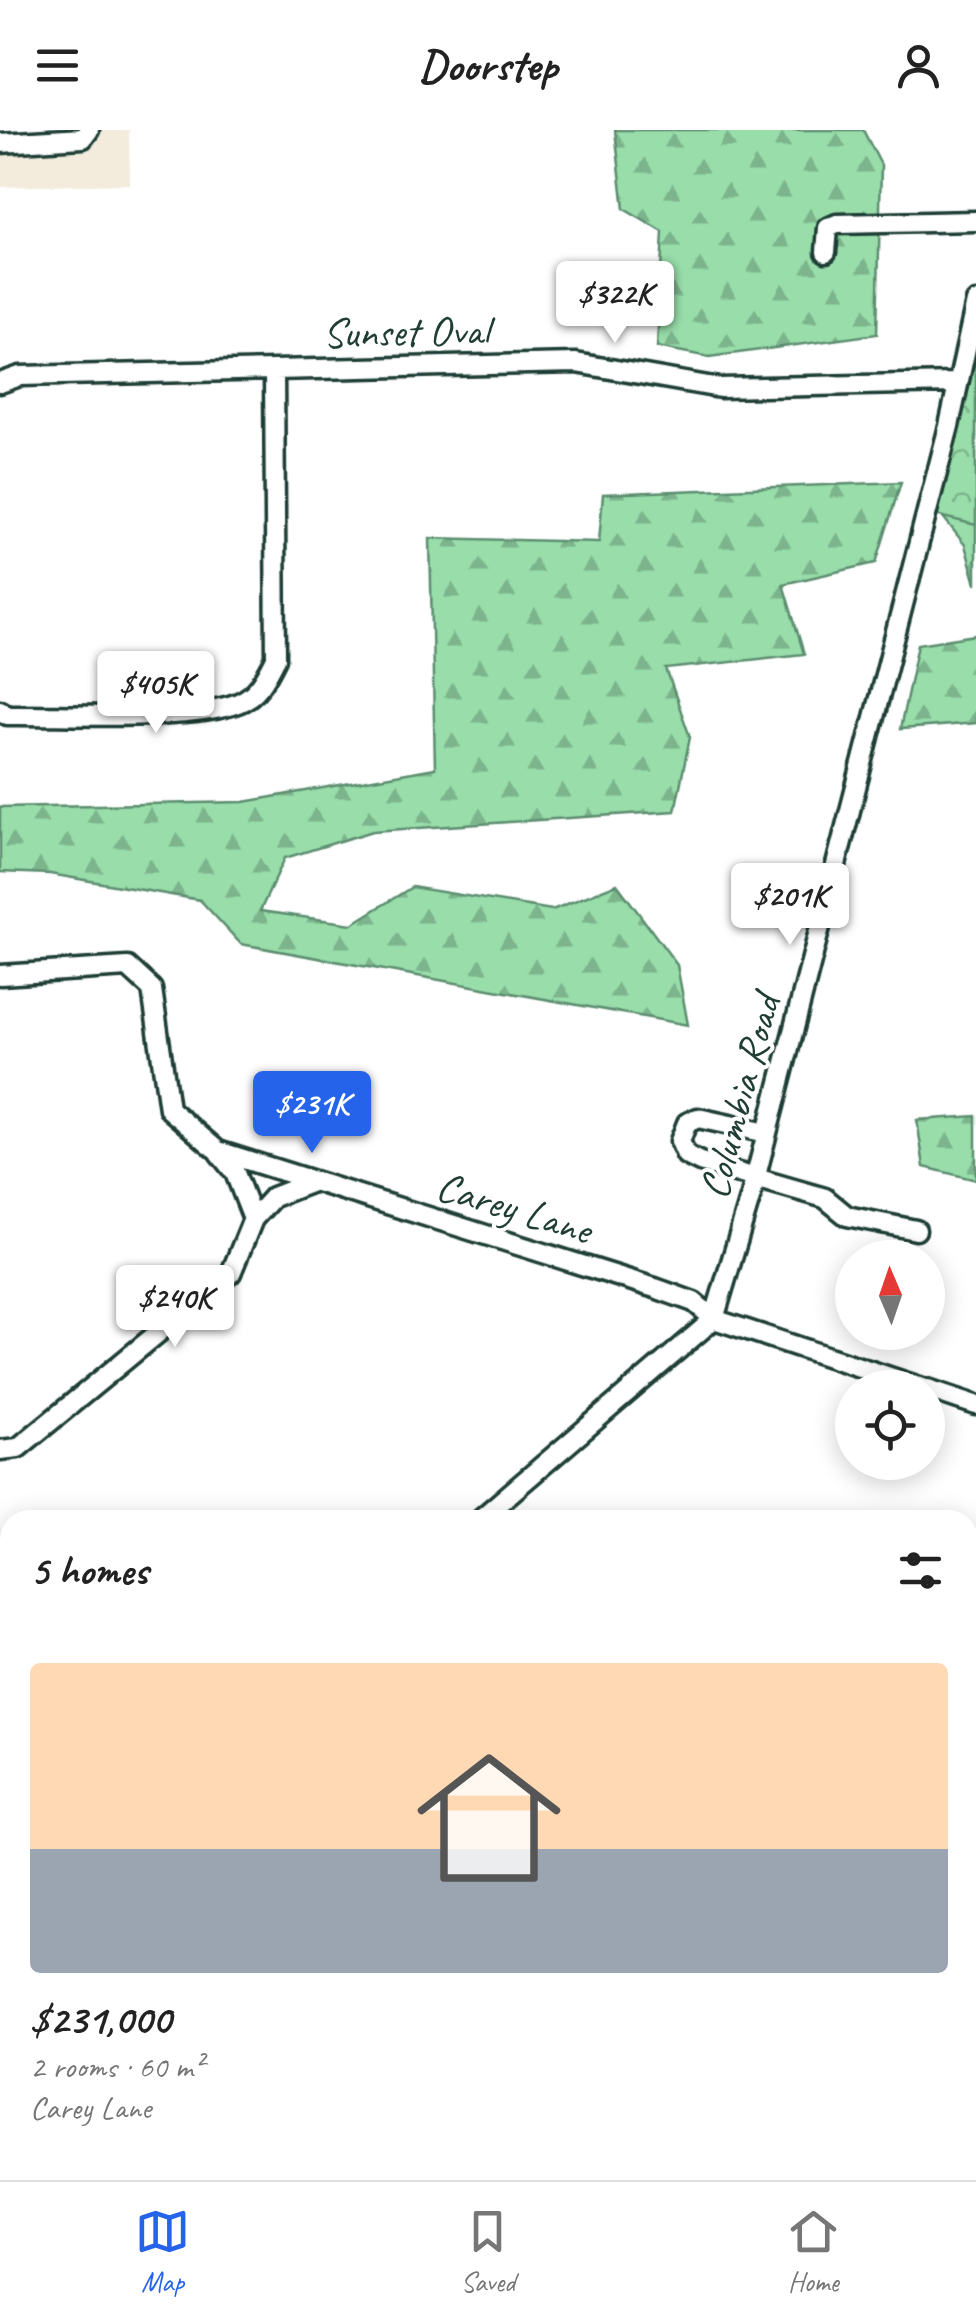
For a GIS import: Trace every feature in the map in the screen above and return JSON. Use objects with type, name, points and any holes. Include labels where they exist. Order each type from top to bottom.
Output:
[{"type":"street","points":[[0,142],[83,138],[89,130]]},
{"type":"street","points":[[826,252],[828,228],[837,224],[976,221]]},
{"type":"street","name":"Columbia Road","points":[[714,1319],[756,1179],[949,426],[976,302]]},
{"type":"street","name":"Sunset Oval","points":[[0,383],[20,376],[576,363],[720,388],[956,384]]},
{"type":"street","name":"Sunset Oval","points":[[0,710],[7,715],[207,711],[241,702],[264,684],[276,658],[274,370]]},
{"type":"street","name":"Carey Lane","points":[[0,975],[128,967],[152,989],[170,1109],[218,1151],[654,1288],[694,1302],[714,1319],[871,1370]]},
{"type":"street","points":[[767,1133],[698,1118],[687,1124],[681,1146],[691,1158],[825,1198],[847,1216],[916,1230]]},
{"type":"street","points":[[218,1151],[235,1173],[253,1219]]},
{"type":"street","points":[[0,1450],[18,1448],[231,1273],[253,1219],[273,1197],[314,1181]]},
{"type":"street","points":[[491,1510],[714,1319]]},
{"type":"street","name":"Carey Lane","points":[[945,1394],[976,1404]]},
{"type":"shaded area","points":[[0,130],[129,130],[130,184],[0,187]]},
{"type":"green space","points":[[615,130],[863,130],[881,165],[877,334],[709,357],[657,347],[663,232],[624,209]]},
{"type":"green space","points":[[976,315],[976,525],[927,513]]},
{"type":"green space","points":[[976,337],[976,584],[965,545],[936,508]]},
{"type":"green space","points":[[901,482],[876,563],[783,584],[804,654],[666,669],[690,737],[675,811],[373,831],[285,858],[260,911],[352,924],[412,887],[552,910],[617,884],[677,965],[688,1025],[241,944],[200,900],[50,874],[0,872],[0,807],[244,802],[435,768],[430,538],[599,542],[603,494]]},
{"type":"green space","points":[[976,635],[976,723],[900,729],[918,644]]},
{"type":"green space","points":[[976,1116],[976,1180],[924,1167],[917,1120]]}]
